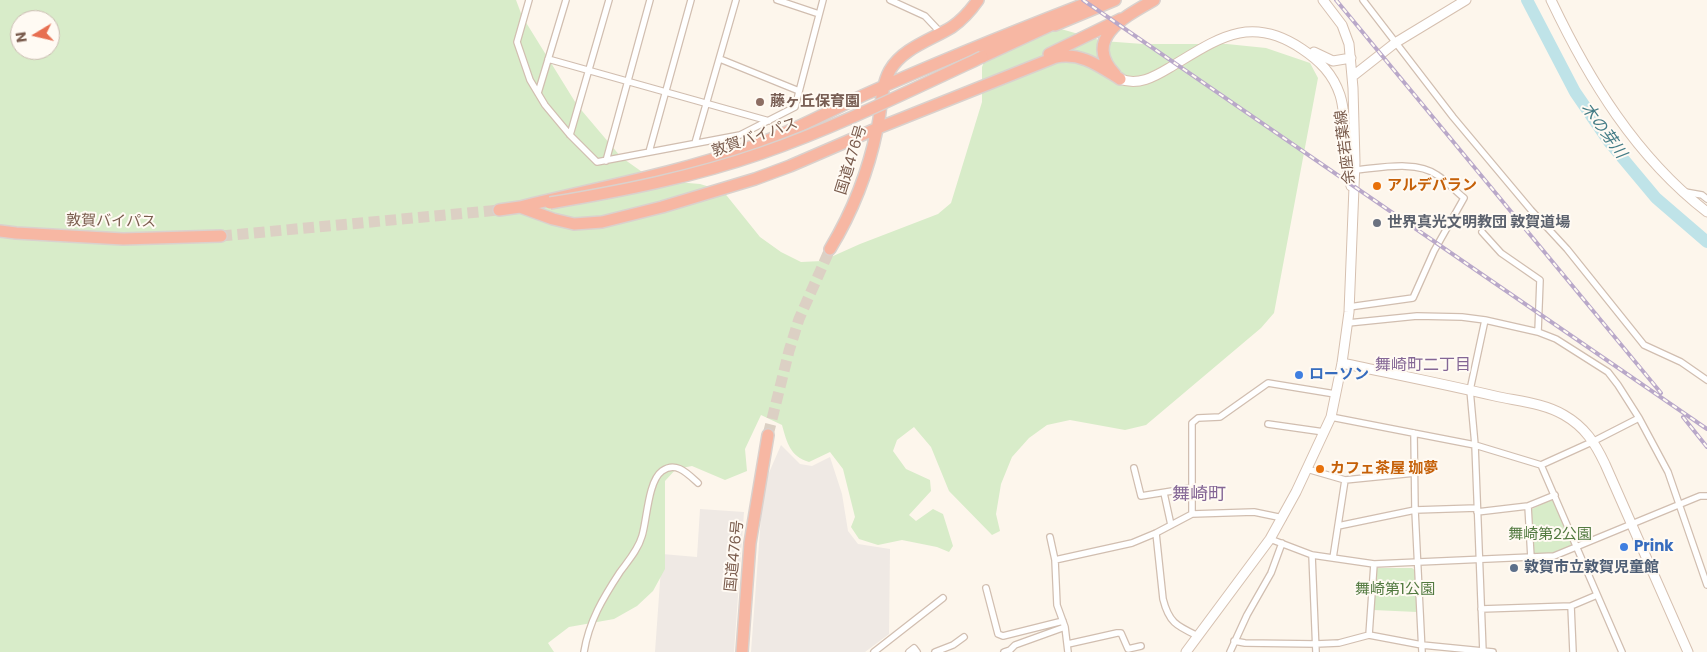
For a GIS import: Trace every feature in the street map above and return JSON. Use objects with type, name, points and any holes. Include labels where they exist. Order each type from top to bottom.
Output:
[{"type":"highway","name":"国道476号","points":[[830,249],[855,202],[878,128],[884,87],[891,69],[904,54],[962,19],[978,0]]},
{"type":"highway","points":[[550,201],[722,156],[773,138],[964,51],[1095,0]]},
{"type":"highway","name":"敦賀バイパス","points":[[499,210],[626,190],[686,177],[762,153],[877,106],[1104,0]]},
{"type":"highway","name":"敦賀バイパス","points":[[1033,34],[1115,0]]},
{"type":"highway","points":[[992,82],[1121,19],[1154,0]]},
{"type":"highway","points":[[1120,78],[1107,63],[1104,48],[1107,35],[1121,19]]},
{"type":"highway","points":[[520,207],[564,222],[586,224],[621,218],[697,197],[755,179],[1046,60],[1064,56],[1082,57],[1120,78]]},
{"type":"highway","name":"敦賀バイパス","points":[[0,231],[123,240],[221,236]]},
{"type":"highway","name":"国道476号","points":[[742,652],[750,543],[768,435]]},
{"type":"street","points":[[529,0],[517,42],[530,80],[545,105],[570,135],[597,162],[740,134],[770,121],[795,107],[823,0]]},
{"type":"street","points":[[538,93],[566,0]]},
{"type":"street","points":[[570,135],[609,0]]},
{"type":"street","points":[[606,160],[650,0]]},
{"type":"street","points":[[649,152],[691,0]]},
{"type":"street","points":[[695,143],[736,0]]},
{"type":"street","points":[[777,0],[819,14]]},
{"type":"street","points":[[890,0],[925,16],[941,33]]},
{"type":"street","points":[[1324,0],[1348,37],[1351,58]]},
{"type":"street","points":[[1363,0],[1453,116],[1532,210],[1567,248],[1644,345],[1681,362],[1707,380]]},
{"type":"street","points":[[1352,76],[1395,43],[1466,0]]},
{"type":"street","points":[[1551,0],[1575,50],[1613,112],[1640,147],[1680,191],[1707,212]]},
{"type":"street","name":"余座若葉線","points":[[1120,78],[1134,82],[1154,77],[1215,41],[1234,33],[1244,32],[1262,32],[1278,37],[1330,60],[1339,61],[1351,58],[1355,170],[1354,201]]},
{"type":"street","name":"余座若葉線","points":[[1296,45],[1316,59],[1328,71],[1340,97],[1346,158],[1354,201]]},
{"type":"street","points":[[548,59],[770,121]]},
{"type":"street","points":[[720,59],[799,91]]},
{"type":"street","points":[[1350,307],[1413,298],[1434,251],[1464,198],[1437,174],[1422,168],[1397,167],[1355,170]]},
{"type":"street","points":[[1680,191],[1702,195],[1707,199]]},
{"type":"street","points":[[1186,652],[1270,539],[1283,518],[1331,416],[1342,363],[1350,307],[1354,201]]},
{"type":"street","points":[[1482,232],[1501,253],[1540,280],[1538,332]]},
{"type":"street","points":[[1348,323],[1417,316],[1462,317],[1485,320],[1538,332],[1556,340],[1608,372],[1639,418],[1668,472],[1707,585]]},
{"type":"street","points":[[1483,652],[1470,390],[1485,320]]},
{"type":"street","points":[[1342,363],[1551,409],[1564,415],[1576,424],[1594,441],[1688,652]]},
{"type":"street","points":[[1192,514],[1192,423],[1198,418],[1220,418],[1268,383],[1335,394]]},
{"type":"street","points":[[1331,416],[1474,445],[1541,465],[1639,418]]},
{"type":"street","points":[[1268,424],[1324,432]]},
{"type":"street","points":[[1414,433],[1422,652]]},
{"type":"street","points":[[1541,465],[1622,652]]},
{"type":"street","points":[[584,652],[587,635],[603,598],[637,548],[642,537],[654,481],[660,472],[667,468],[682,468],[698,482]]},
{"type":"street","points":[[1134,468],[1142,496],[1191,488]]},
{"type":"street","points":[[1308,468],[1345,480],[1414,473]]},
{"type":"street","points":[[1333,558],[1345,480]]},
{"type":"street","points":[[1164,492],[1171,525]]},
{"type":"street","points":[[1338,526],[1416,510],[1477,510],[1528,506],[1555,495]]},
{"type":"street","points":[[1270,539],[1312,555],[1374,564],[1554,556],[1700,496],[1707,496]]},
{"type":"street","points":[[1528,506],[1530,558]]},
{"type":"street","points":[[1056,560],[1132,543],[1192,514],[1254,512],[1283,518]]},
{"type":"street","points":[[1156,533],[1163,599],[1166,610],[1178,627],[1198,636]]},
{"type":"street","points":[[1050,537],[1056,560],[1057,605],[1064,624],[1068,652]]},
{"type":"street","points":[[1230,652],[1246,615],[1270,574],[1282,543]]},
{"type":"street","points":[[1312,555],[1316,652]]},
{"type":"street","points":[[1369,635],[1374,564]]},
{"type":"street","points":[[986,588],[998,634],[1003,636],[1064,624]]},
{"type":"street","points":[[1481,609],[1571,606],[1597,595]]},
{"type":"street","points":[[874,652],[943,598]]},
{"type":"street","points":[[1571,606],[1573,652]]},
{"type":"street","points":[[1008,651],[1015,645],[1064,624]]},
{"type":"street","points":[[1068,644],[1121,633],[1128,649],[1141,646]]},
{"type":"street","points":[[1234,641],[1245,643],[1316,644],[1338,643],[1369,635],[1422,644],[1493,652]]},
{"type":"street","points":[[935,652],[953,645],[964,637]]},
{"type":"street","points":[[909,652],[914,648],[918,652]]},
{"type":"shaded area","points":[[781,445],[800,464],[812,466],[830,457],[842,494],[848,531],[858,544],[890,549],[889,634],[865,652],[751,652],[762,503],[768,475]]},
{"type":"shaded area","points":[[700,509],[744,512],[734,652],[655,652],[662,554],[697,557]]},
{"type":"green space","points":[[0,0],[516,0],[522,16],[577,105],[621,157],[645,174],[676,182],[700,184],[723,191],[760,237],[781,252],[801,262],[822,261],[938,214],[951,203],[982,102],[982,67],[990,46],[1008,27],[1025,21],[1047,25],[1103,41],[1143,44],[1227,44],[1266,48],[1310,63],[1318,78],[1274,313],[1261,328],[1146,425],[1125,430],[1070,420],[1047,425],[1029,438],[1012,457],[1001,484],[996,514],[1000,531],[992,535],[949,491],[931,447],[914,427],[897,440],[893,451],[906,469],[930,480],[931,491],[909,515],[916,521],[933,509],[943,514],[953,546],[949,552],[937,547],[902,540],[878,545],[859,539],[851,527],[855,517],[843,469],[830,452],[809,462],[797,456],[790,448],[782,425],[761,415],[745,449],[747,471],[725,480],[692,466],[676,469],[665,481],[665,569],[653,591],[637,606],[614,619],[569,627],[548,643],[554,652],[0,652]]},
{"type":"green space","name":"舞崎第2公園","points":[[1552,499],[1555,501],[1573,542],[1572,545],[1554,553],[1535,554],[1533,552],[1530,510]]},
{"type":"green space","name":"舞崎第1公園","points":[[1377,568],[1412,568],[1416,571],[1417,612],[1373,610],[1375,570]]},
{"type":"waterway","name":"木の芽川","points":[[1527,0],[1575,92],[1610,143],[1656,198],[1707,242]]},
{"type":"tunnel","points":[[221,236],[499,210]]},
{"type":"tunnel","points":[[768,435],[799,319],[830,249]]},
{"type":"railway","points":[[1083,0],[1707,429]]},
{"type":"railway","points":[[1336,0],[1661,393]]},
{"type":"railway","points":[[1683,417],[1707,447]]},
{"type":"place","name":"藤ヶ丘保育園","points":[[760,102]]},
{"type":"place","name":"アルデバラン","points":[[1377,186]]},
{"type":"place","name":"世界真光文明教団 敦賀道場","points":[[1377,223]]},
{"type":"place","name":"ローソン","points":[[1299,375]]},
{"type":"place","name":"カフェ茶屋 珈夢","points":[[1320,469]]},
{"type":"place","name":"Prink","points":[[1624,547]]},
{"type":"place","name":"敦賀市立敦賀児童館","points":[[1514,568]]},
{"type":"district","name":"舞崎町二丁目","points":[[1423,366]]},
{"type":"district","name":"舞崎町","points":[[1199,495]]}]
